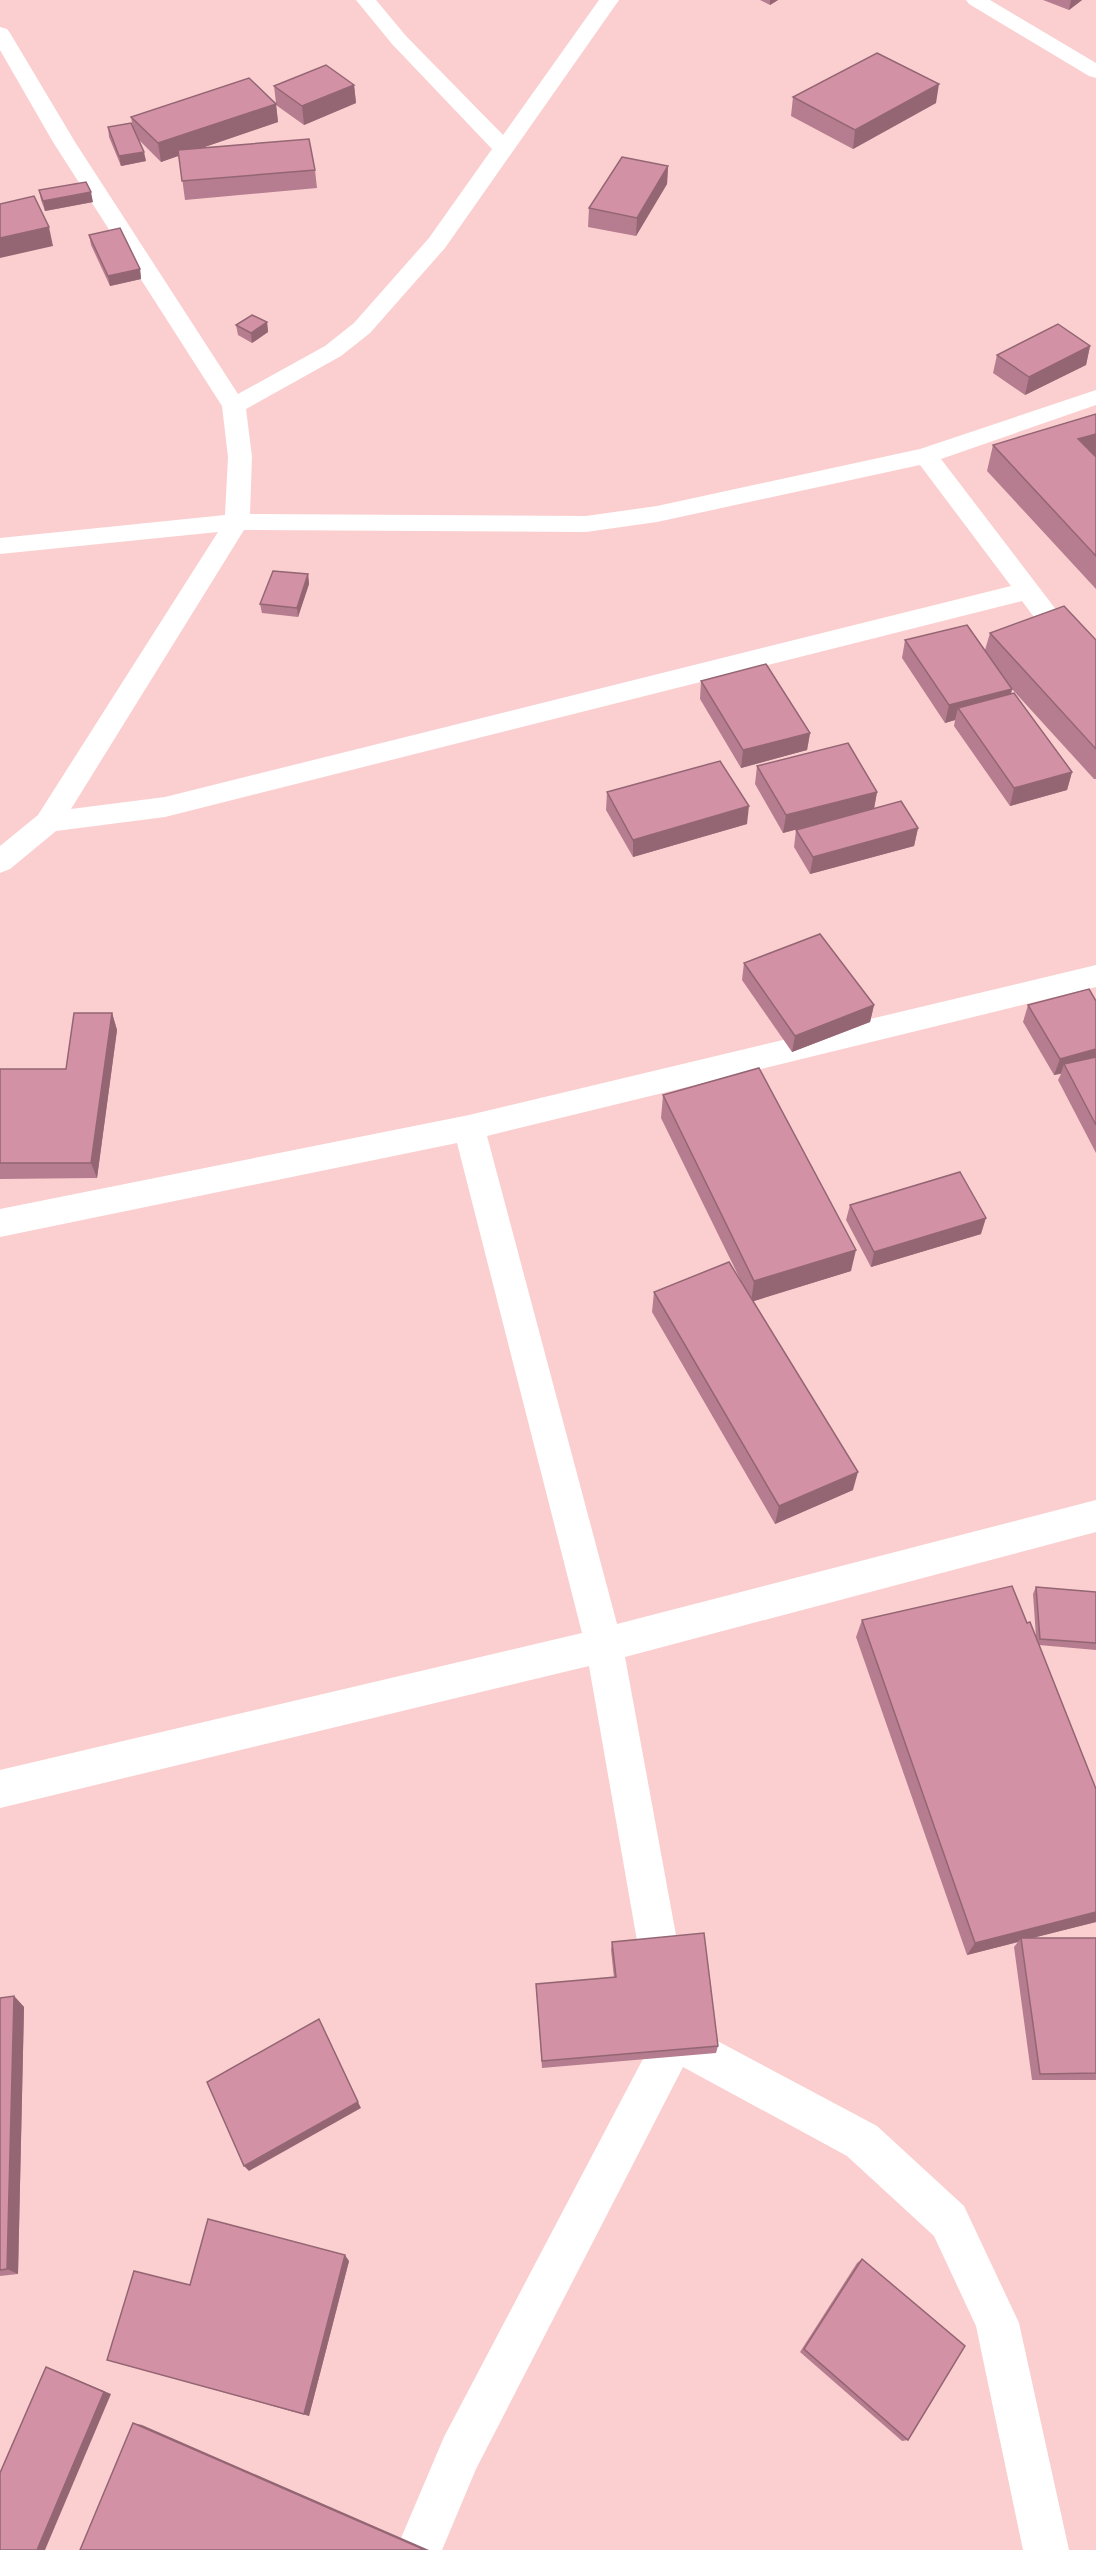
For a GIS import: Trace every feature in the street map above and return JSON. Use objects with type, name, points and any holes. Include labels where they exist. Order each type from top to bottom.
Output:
[{"type":"street","points":[[366,0],[399,40],[503,148]]},
{"type":"street","points":[[234,406],[333,351],[362,328],[437,243],[609,0]]},
{"type":"street","points":[[976,0],[1096,72]]},
{"type":"street","points":[[0,33],[63,142],[234,406],[240,458],[237,522],[48,822],[0,862]]},
{"type":"street","points":[[0,546],[237,522],[586,524],[657,514],[926,456],[1096,397]]},
{"type":"street","points":[[926,456],[1096,681]]},
{"type":"street","points":[[48,822],[165,807],[1026,591]]},
{"type":"street","points":[[0,1223],[469,1128],[1096,976]]},
{"type":"street","points":[[419,2550],[460,2453],[675,2040],[604,1645],[469,1128]]},
{"type":"street","points":[[0,1789],[604,1645],[1096,1516]]},
{"type":"street","points":[[675,2040],[862,2141],[949,2221],[997,2323],[1046,2550]]},
{"type":"building","points":[[877,53],[939,84],[855,130],[793,97]]},
{"type":"building","points":[[326,65],[354,85],[302,106],[274,86]]},
{"type":"building","points":[[249,78],[276,104],[158,143],[131,117]]},
{"type":"building","points":[[131,123],[144,152],[119,156],[108,127]]},
{"type":"building","points":[[309,139],[315,170],[182,181],[178,150]]},
{"type":"building","points":[[622,157],[668,166],[637,218],[589,208]]},
{"type":"building","points":[[86,182],[91,192],[43,201],[39,190]]},
{"type":"building","points":[[34,196],[49,227],[0,238],[0,204]]},
{"type":"building","points":[[120,228],[140,269],[108,276],[89,235]]},
{"type":"building","points":[[252,315],[267,322],[251,333],[236,325]]},
{"type":"building","points":[[1058,324],[1090,346],[1029,377],[997,355]]},
{"type":"building","points":[[1096,414],[1096,434],[1078,439],[1096,457],[1096,556],[993,445]]},
{"type":"building","points":[[273,571],[308,574],[297,608],[260,604]]},
{"type":"building","points":[[1064,606],[1096,640],[1096,749],[990,633]]},
{"type":"building","points":[[967,625],[1012,689],[949,705],[905,640]]},
{"type":"building","points":[[766,664],[810,733],[743,750],[701,681]]},
{"type":"building","points":[[1014,693],[1072,772],[1014,788],[958,708]]},
{"type":"building","points":[[848,743],[877,792],[786,815],[757,766]]},
{"type":"building","points":[[720,761],[749,806],[633,840],[607,792]]},
{"type":"building","points":[[901,801],[918,828],[813,857],[796,830]]},
{"type":"building","points":[[820,934],[874,1005],[795,1036],[744,963]]},
{"type":"building","points":[[1089,989],[1096,1001],[1096,1049],[1060,1059],[1028,1005]]},
{"type":"building","points":[[74,1013],[112,1013],[91,1163],[0,1163],[0,1069],[66,1069]]},
{"type":"building","points":[[1096,1057],[1096,1125],[1064,1064]]},
{"type":"building","points":[[759,1068],[856,1250],[754,1281],[663,1095]]},
{"type":"building","points":[[960,1172],[986,1218],[874,1252],[850,1205]]},
{"type":"building","points":[[729,1262],[858,1472],[779,1506],[654,1292]]},
{"type":"building","points":[[1012,1586],[1027,1623],[1030,1622],[1096,1789],[1096,1912],[975,1943],[862,1620]]},
{"type":"building","points":[[1036,1587],[1096,1592],[1096,1643],[1040,1639]]},
{"type":"building","points":[[704,1933],[718,2046],[542,2061],[536,1984],[616,1977],[612,1942]]},
{"type":"building","points":[[1021,1938],[1096,1938],[1096,2073],[1040,2074]]},
{"type":"building","points":[[14,1996],[7,2269],[0,2270],[0,1998]]},
{"type":"building","points":[[319,2019],[358,2102],[244,2166],[207,2082]]},
{"type":"building","points":[[208,2219],[345,2255],[304,2414],[107,2360],[134,2271],[190,2285]]},
{"type":"building","points":[[862,2259],[965,2346],[908,2440],[804,2349]]},
{"type":"building","points":[[46,2367],[104,2392],[37,2550],[0,2550],[0,2473]]},
{"type":"building","points":[[133,2423],[425,2550],[80,2550]]}]
